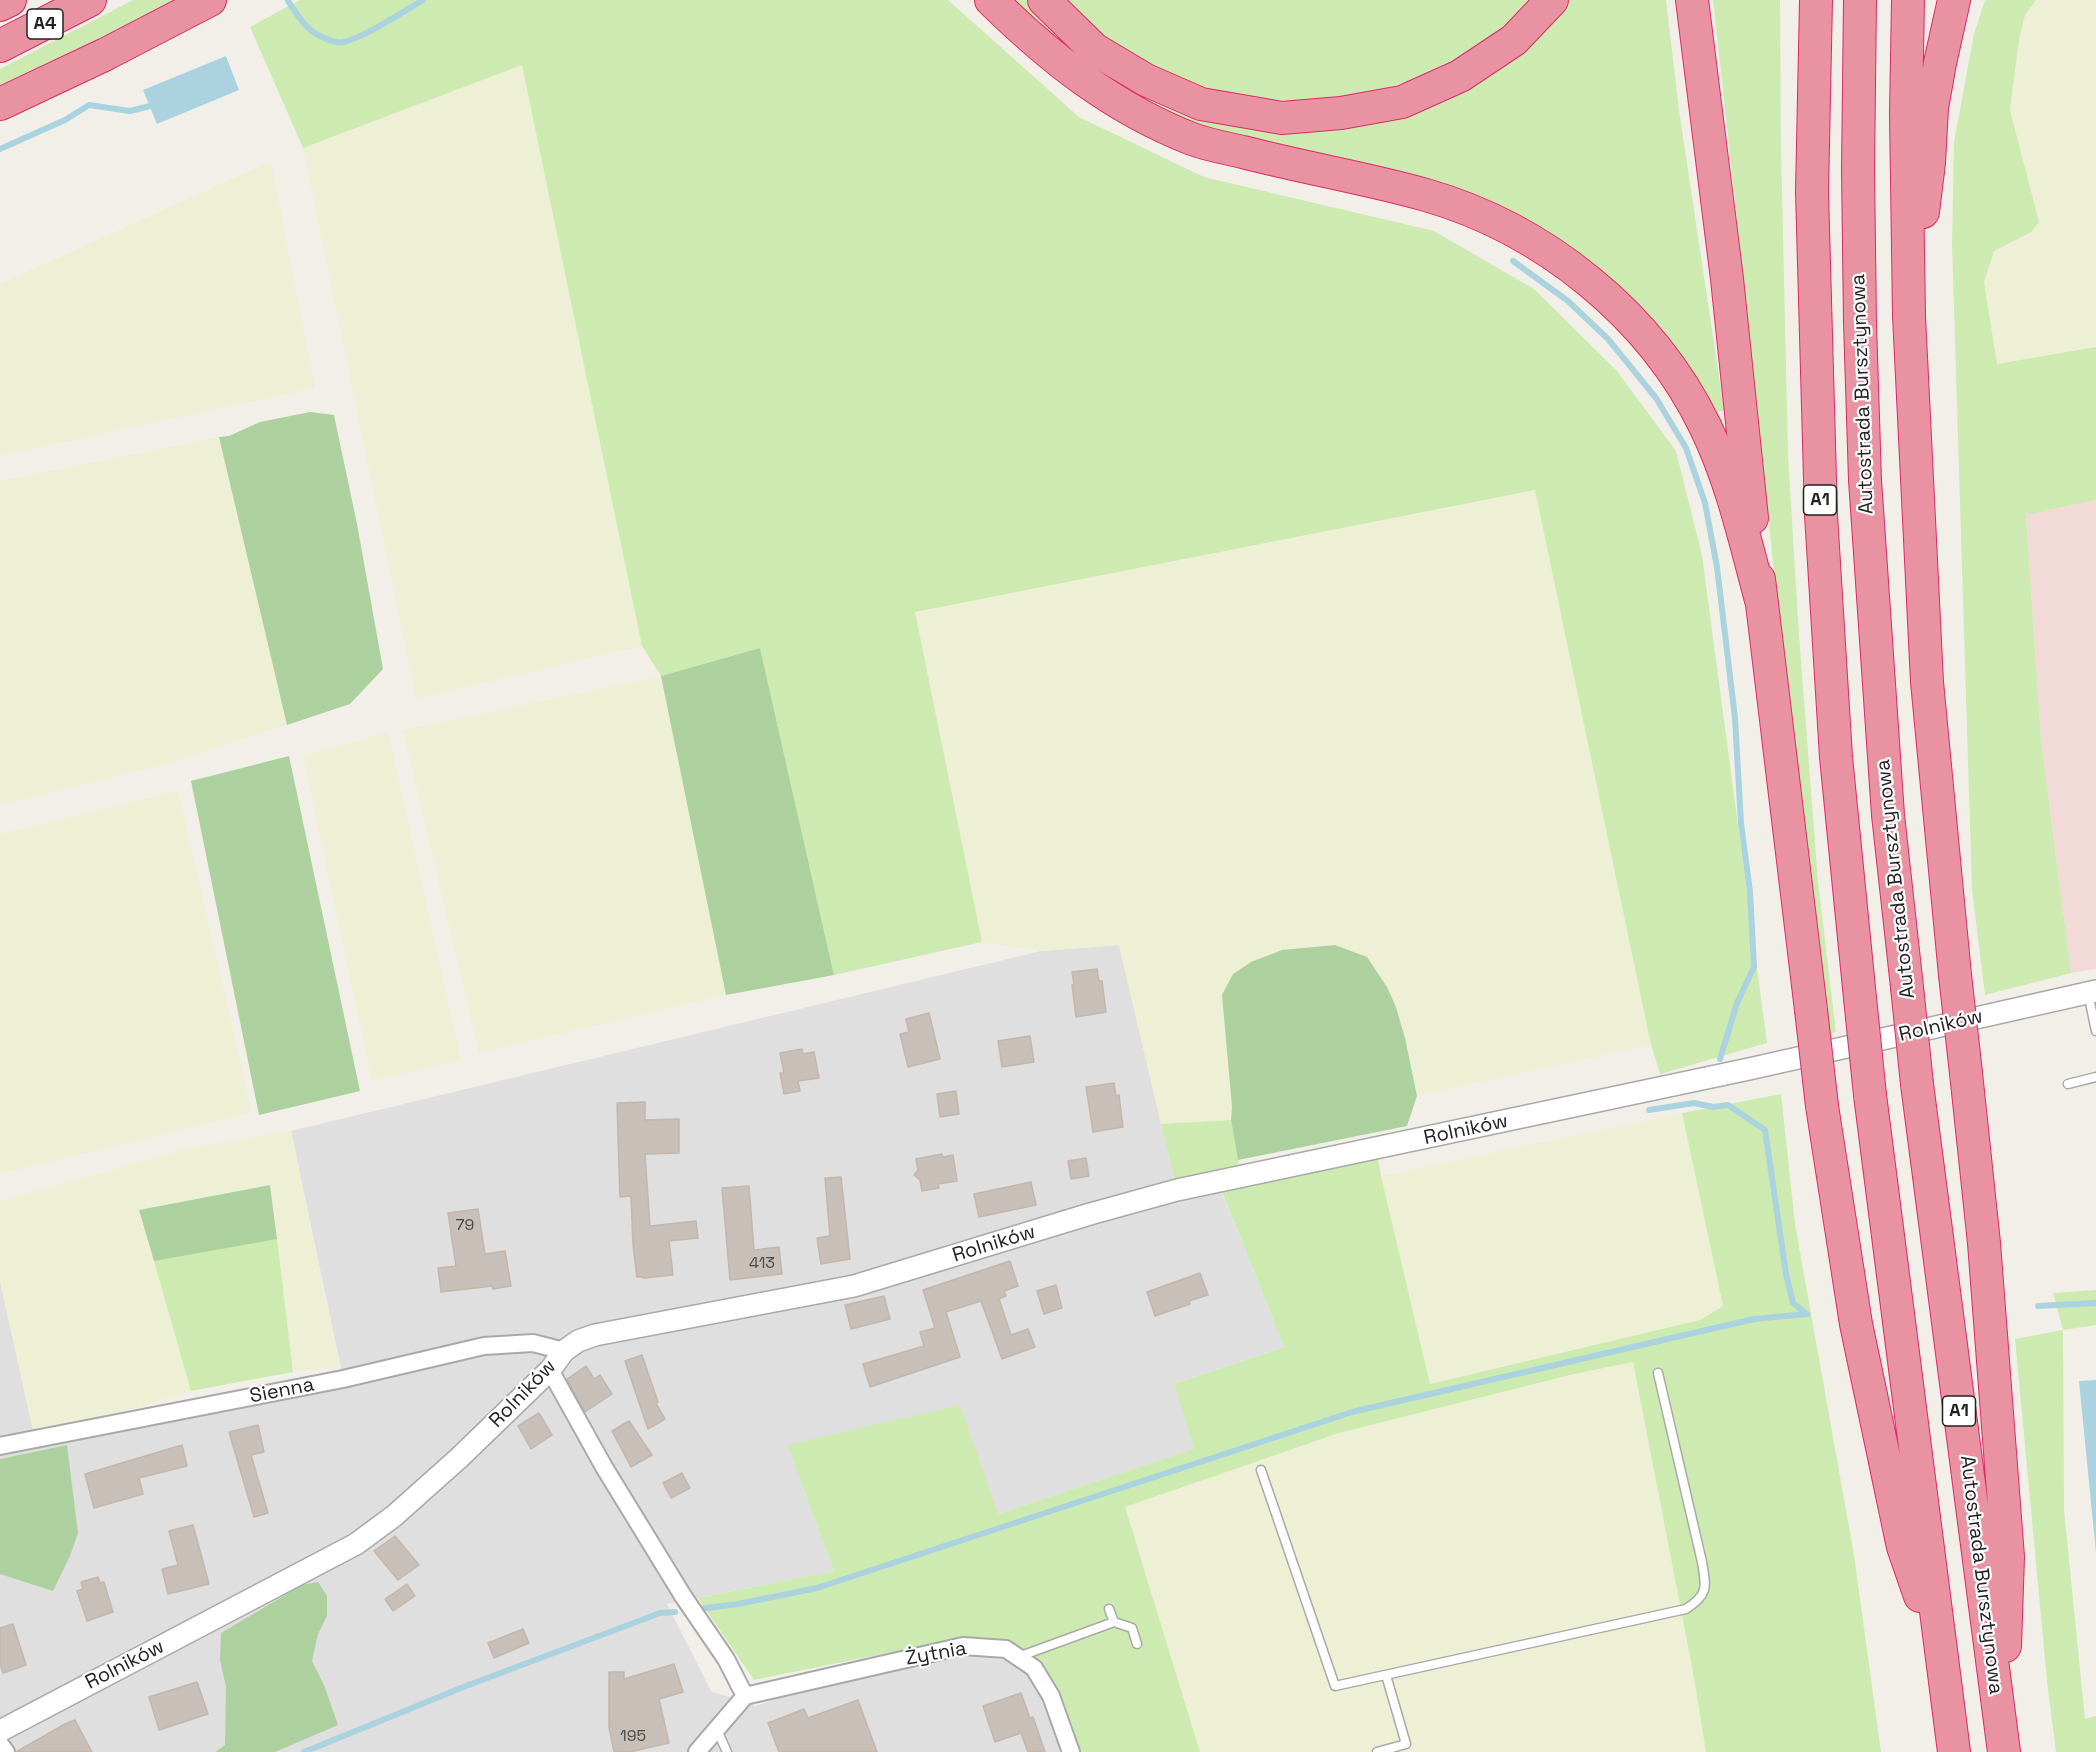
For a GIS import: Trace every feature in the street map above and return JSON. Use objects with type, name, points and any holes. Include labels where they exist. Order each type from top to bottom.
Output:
[{"type":"highway","name":"A4","points":[[0,5],[10,0]]},
{"type":"highway","name":"A4","points":[[0,46],[90,0]]},
{"type":"highway","points":[[0,104],[106,54],[210,0]]},
{"type":"highway","points":[[991,0],[1020,29],[1073,73],[1132,112],[1194,140],[1428,195],[1494,221],[1547,250],[1599,289],[1641,329],[1675,375],[1704,425],[1724,470],[1761,600]]},
{"type":"highway","points":[[1044,0],[1094,49],[1146,80],[1201,104],[1282,118],[1341,113],[1402,102],[1460,75],[1514,40],[1552,0]]},
{"type":"highway","points":[[1692,0],[1740,389],[1761,600],[1822,1106],[1856,1324],[1901,1535],[1942,1665]]},
{"type":"highway","name":"A1","points":[[1816,0],[1812,192],[1821,514],[1836,757],[1870,1095],[1954,1752]]},
{"type":"highway","name":"Autostrada Bursztynowa","points":[[1860,0],[1858,170],[1865,480],[1888,815],[1917,1084],[2002,1744]]},
{"type":"highway","points":[[1908,0],[1906,114],[1909,316],[1927,682],[1984,1243],[2008,1557],[2002,1744]]},
{"type":"highway","points":[[1909,316],[1929,163],[1932,108],[1954,0]]},
{"type":"street","name":"Rolników","points":[[0,1731],[356,1544],[394,1516],[459,1458],[549,1370],[564,1351],[578,1341],[595,1335],[854,1286],[1177,1190],[1749,1069],[2092,992]]},
{"type":"street","name":"Sienna","points":[[0,1446],[343,1379],[484,1346],[533,1343],[564,1351]]},
{"type":"street","points":[[549,1370],[604,1467],[683,1596],[726,1659],[745,1696],[698,1752]]},
{"type":"street","name":"Żytnia","points":[[745,1696],[963,1646],[1006,1649],[1034,1668],[1051,1696],[1071,1752]]},
{"type":"street","points":[[0,1744],[6,1752]]},
{"type":"lane","points":[[2092,992],[2096,1031]]},
{"type":"lane","points":[[2068,1084],[2096,1077]]},
{"type":"lane","points":[[1261,1470],[1335,1686],[1686,1609],[1701,1599],[1706,1587],[1658,1373]]},
{"type":"lane","points":[[1109,1609],[1114,1622]]},
{"type":"lane","points":[[1017,1657],[1114,1622],[1132,1629],[1137,1644]]},
{"type":"lane","points":[[1377,1752],[1406,1744],[1386,1675]]},
{"type":"lane","points":[[717,1730],[727,1752]]},
{"type":"shaded area","points":[[2096,500],[2096,969],[2071,973],[2041,740],[2026,515]]},
{"type":"shaded area","points":[[1119,945],[1174,1178],[1213,1171],[1284,1347],[1174,1384],[1195,1449],[998,1514],[787,1445],[834,1571],[667,1604],[711,1691],[756,1706],[961,1638],[1039,1665],[1078,1752],[0,1752],[0,1281],[35,1439],[343,1378],[291,1131],[1041,951]]},
{"type":"green space","points":[[133,0],[178,0],[131,26],[0,88],[0,69]]},
{"type":"green space","points":[[300,0],[948,0],[1079,117],[1204,177],[1434,231],[1534,289],[1617,371],[1676,451],[1702,555],[1767,1043],[1660,1074],[1651,1045],[1535,490],[915,612],[982,942],[834,975],[760,648],[661,676],[642,646],[522,65],[303,148],[250,27]]},
{"type":"green space","points":[[1014,0],[1026,0],[1061,36],[1287,128],[1519,49],[1570,0],[1666,0],[1679,110],[1724,410],[1716,413],[1696,377],[1659,325],[1602,269],[1542,227],[1475,195],[1409,175],[1237,137],[1142,100],[1100,77],[1061,45]]},
{"type":"green space","points":[[1058,0],[1534,0],[1519,16],[1484,43],[1425,75],[1357,97],[1306,101],[1226,94],[1202,89],[1175,79],[1122,50]]},
{"type":"green space","points":[[1713,0],[1780,0],[1788,455],[1818,882],[1836,1032],[1826,1035],[1796,776]]},
{"type":"green space","points":[[1985,0],[2036,0],[2025,15],[2019,39],[2010,110],[2039,222],[2031,232],[1994,251],[1984,282],[1997,364],[2096,347],[2096,500],[2026,515],[2041,740],[2071,973],[1985,995],[1972,890],[1952,244],[1954,142],[1974,34]]},
{"type":"green space","points":[[2036,0],[2096,0],[2096,347],[1997,364],[1984,282],[1994,251],[2031,232],[2039,222],[2010,110],[2019,39],[2025,15]]},
{"type":"green space","points":[[522,65],[642,646],[416,699],[303,148]]},
{"type":"green space","points":[[271,161],[315,388],[0,456],[0,284]]},
{"type":"green space","points":[[310,412],[334,415],[357,524],[383,669],[350,704],[287,725],[219,437],[229,436],[260,422]]},
{"type":"green space","points":[[219,437],[287,725],[160,766],[0,805],[0,481]]},
{"type":"green space","points":[[1535,490],[1651,1045],[1417,1096],[1396,1007],[1232,1107],[1231,1120],[1161,1124],[1119,945],[1041,951],[982,942],[914,612]]},
{"type":"green space","points":[[760,648],[834,975],[726,995],[661,676]]},
{"type":"green space","points":[[661,676],[726,995],[479,1053],[403,730]]},
{"type":"green space","points":[[388,732],[461,1060],[372,1081],[303,756]]},
{"type":"green space","points":[[289,756],[360,1091],[259,1115],[191,781]]},
{"type":"green space","points":[[178,791],[252,1113],[0,1174],[0,834]]},
{"type":"green space","points":[[1335,945],[1367,957],[1387,987],[1396,1007],[1417,1096],[1407,1126],[1238,1160],[1231,1120],[1232,1107],[1222,995],[1233,974],[1251,962],[1282,950]]},
{"type":"green space","points":[[1781,1094],[1795,1224],[1854,1555],[1881,1752],[1706,1752],[1693,1672],[1633,1362],[1574,1374],[1339,1433],[1125,1507],[1200,1752],[1078,1752],[1039,1665],[961,1638],[754,1680],[698,1598],[834,1571],[787,1445],[960,1405],[998,1514],[1194,1449],[1174,1384],[1284,1347],[1214,1172],[1174,1178],[1161,1124],[1231,1120],[1242,1183],[1378,1158],[1430,1384],[1700,1320],[1723,1306],[1682,1113]]},
{"type":"green space","points":[[1682,1113],[1723,1306],[1700,1320],[1430,1384],[1381,1176]]},
{"type":"green space","points":[[291,1131],[340,1367],[293,1372],[270,1185],[140,1210],[191,1391],[35,1439],[0,1281],[0,1201],[186,1149]]},
{"type":"green space","points":[[270,1185],[277,1239],[154,1261],[139,1210]]},
{"type":"green space","points":[[277,1239],[293,1372],[191,1391],[152,1254]]},
{"type":"green space","points":[[2096,1290],[2096,1325],[2063,1330],[2053,1293]]},
{"type":"green space","points":[[2063,1330],[2064,1509],[2085,1719],[2096,1716],[2096,1752],[2056,1752],[2047,1681],[2015,1339]]},
{"type":"green space","points":[[1633,1362],[1693,1672],[1706,1752],[1200,1752],[1124,1507],[1339,1433],[1574,1374]]},
{"type":"green space","points":[[67,1445],[78,1533],[53,1591],[0,1574],[0,1459]]},
{"type":"green space","points":[[318,1582],[327,1596],[327,1616],[318,1634],[312,1661],[324,1685],[338,1725],[275,1752],[215,1752],[225,1745],[226,1687],[220,1660],[221,1633],[302,1585]]},
{"type":"water","points":[[226,56],[239,90],[157,124],[143,90]]},
{"type":"water","points":[[2096,1380],[2096,1553],[2079,1381]]},
{"type":"building","points":[[1097,969],[1099,981],[1102,981],[1106,1012],[1076,1017],[1072,972]]},
{"type":"building","points":[[929,1013],[940,1059],[908,1067],[900,1034],[909,1032],[906,1019]]},
{"type":"building","points":[[1030,1036],[1034,1062],[1002,1067],[998,1041]]},
{"type":"building","points":[[802,1049],[803,1054],[814,1052],[819,1078],[798,1081],[800,1091],[784,1094],[780,1073],[784,1073],[780,1053]]},
{"type":"building","points":[[1114,1083],[1116,1096],[1119,1095],[1123,1127],[1093,1132],[1086,1087]]},
{"type":"building","points":[[956,1091],[959,1114],[940,1117],[937,1094]]},
{"type":"building","points":[[645,1102],[645,1120],[679,1119],[679,1153],[645,1154],[650,1226],[696,1221],[698,1238],[669,1241],[673,1275],[643,1278],[637,1277],[631,1196],[620,1197],[617,1103]]},
{"type":"building","points":[[942,1154],[943,1157],[953,1155],[957,1181],[938,1184],[939,1188],[922,1191],[920,1180],[914,1175],[918,1170],[916,1159]]},
{"type":"building","points":[[1086,1158],[1089,1176],[1071,1179],[1068,1161]]},
{"type":"building","points":[[841,1177],[850,1259],[821,1264],[817,1238],[830,1236],[825,1178]]},
{"type":"building","points":[[1031,1182],[1036,1205],[979,1217],[974,1194]]},
{"type":"building","points":[[749,1186],[754,1250],[779,1247],[782,1274],[730,1280],[722,1188]]},
{"type":"building","points":[[478,1209],[485,1254],[505,1251],[511,1286],[441,1292],[438,1268],[456,1266],[448,1213]]},
{"type":"building","points":[[1010,1261],[1018,1286],[1004,1291],[1006,1296],[999,1299],[1011,1335],[1028,1329],[1035,1347],[1002,1359],[981,1301],[946,1312],[960,1357],[870,1387],[863,1364],[924,1346],[920,1332],[935,1328],[923,1290]]},
{"type":"building","points":[[1200,1273],[1208,1295],[1155,1316],[1147,1292]]},
{"type":"building","points":[[1056,1285],[1062,1308],[1044,1314],[1037,1291]]},
{"type":"building","points":[[884,1296],[890,1319],[851,1329],[845,1305]]},
{"type":"building","points":[[642,1355],[658,1402],[656,1403],[665,1419],[648,1429],[625,1361]]},
{"type":"building","points":[[586,1366],[594,1379],[600,1375],[612,1394],[585,1412],[567,1379]]},
{"type":"building","points":[[539,1413],[552,1435],[531,1449],[518,1426]]},
{"type":"building","points":[[629,1421],[652,1455],[631,1467],[612,1431]]},
{"type":"building","points":[[258,1425],[264,1452],[251,1455],[268,1513],[254,1517],[229,1432]]},
{"type":"building","points":[[182,1445],[187,1466],[139,1478],[143,1494],[94,1508],[85,1474]]},
{"type":"building","points":[[682,1473],[690,1488],[671,1498],[663,1483]]},
{"type":"building","points":[[193,1525],[209,1584],[168,1594],[162,1569],[178,1565],[169,1531]]},
{"type":"building","points":[[395,1536],[419,1565],[398,1580],[374,1551]]},
{"type":"building","points":[[98,1577],[100,1583],[104,1582],[113,1612],[87,1621],[77,1591],[83,1589],[81,1582]]},
{"type":"building","points":[[407,1584],[415,1596],[393,1611],[385,1599]]},
{"type":"building","points":[[13,1624],[26,1665],[3,1673],[0,1664],[0,1628]]},
{"type":"building","points":[[523,1629],[529,1643],[494,1658],[488,1643]]},
{"type":"building","points":[[674,1664],[683,1692],[659,1699],[669,1743],[630,1752],[614,1752],[609,1727],[609,1672],[624,1672],[624,1679]]},
{"type":"building","points":[[197,1682],[208,1714],[159,1730],[149,1697]]},
{"type":"building","points":[[1021,1693],[1030,1718],[1033,1717],[1045,1752],[1028,1752],[1021,1733],[995,1742],[983,1706]]},
{"type":"building","points":[[858,1700],[877,1752],[779,1752],[768,1723],[804,1709],[808,1718]]},
{"type":"building","points":[[75,1720],[92,1752],[16,1752],[65,1724]]},
{"type":"waterway","points":[[288,1],[302,21],[315,33],[340,42],[351,40],[372,30],[423,0]]},
{"type":"waterway","points":[[0,149],[65,120],[89,105],[130,111],[150,106]]},
{"type":"waterway","points":[[1513,261],[1568,301],[1608,339],[1656,398],[1686,448],[1705,503],[1717,567],[1735,718],[1741,823],[1750,892],[1754,967],[1737,1003],[1720,1059]]},
{"type":"waterway","points":[[1649,1110],[1694,1103],[1713,1107],[1728,1105],[1765,1130],[1786,1274],[1793,1303],[1807,1314]]},
{"type":"waterway","points":[[2038,1306],[2096,1303]]},
{"type":"waterway","points":[[699,1609],[738,1604],[817,1588],[1352,1412],[1754,1319],[1807,1314]]},
{"type":"waterway","points":[[304,1752],[466,1686],[660,1613],[675,1612]]}]
